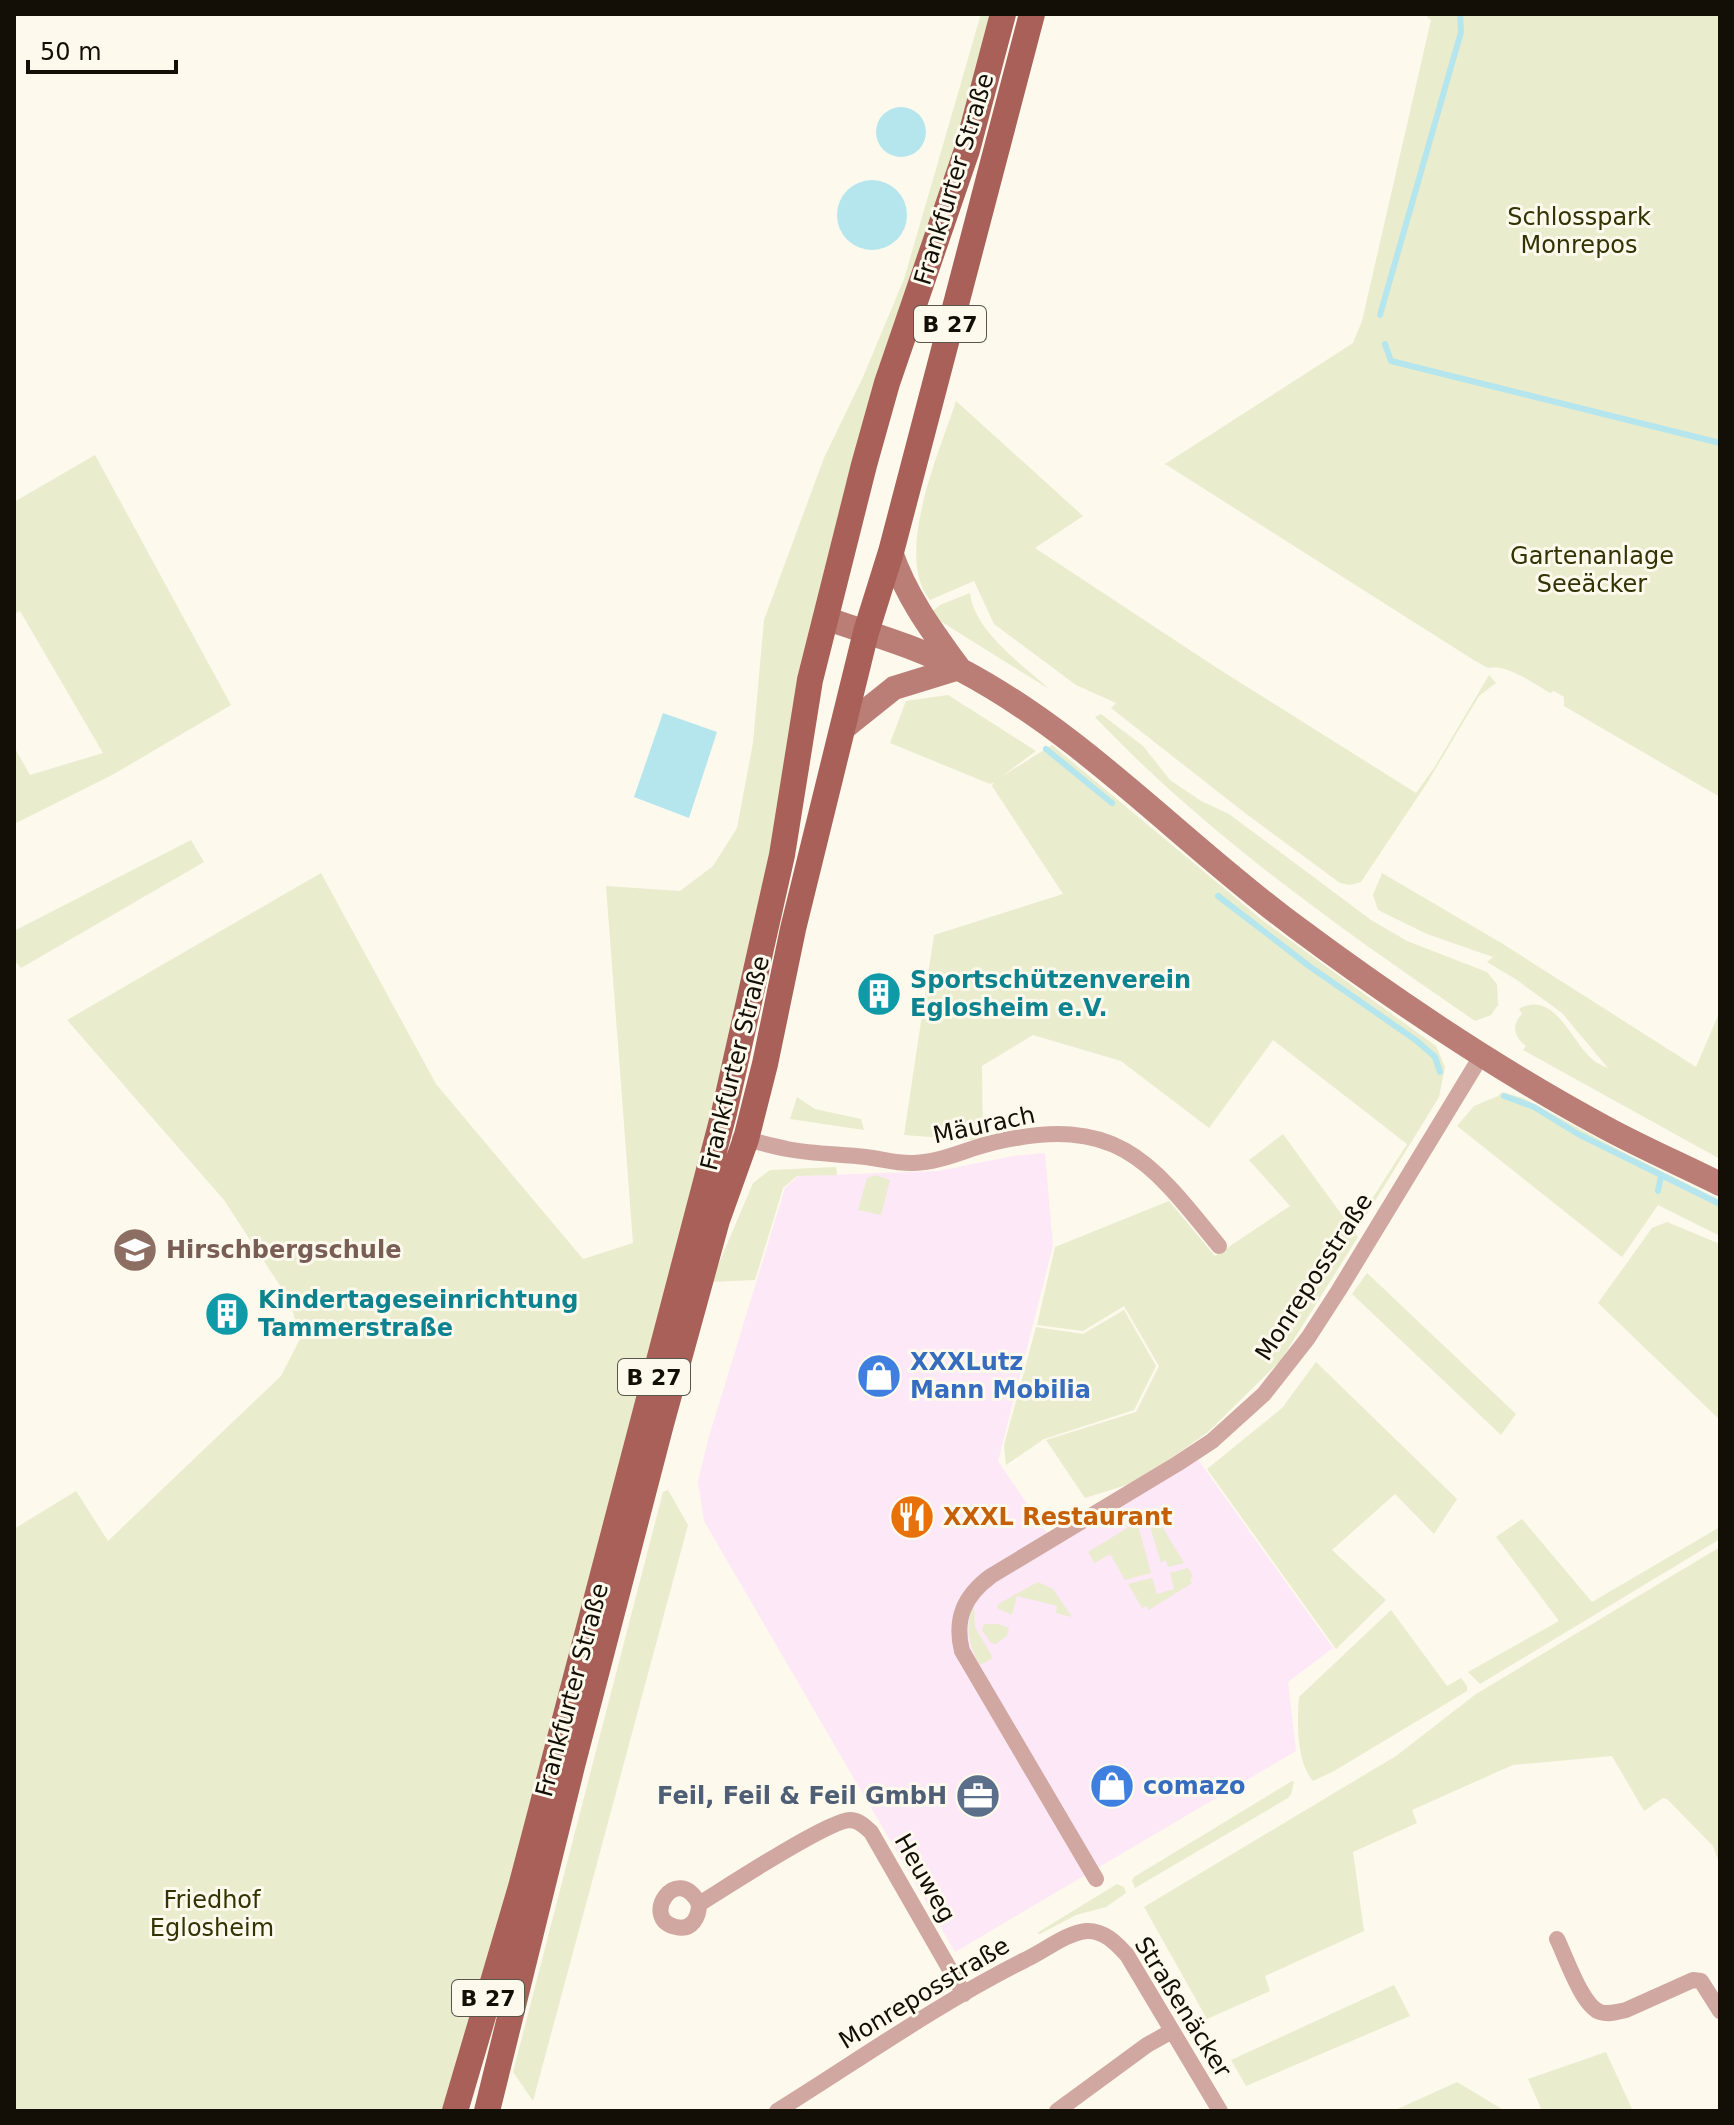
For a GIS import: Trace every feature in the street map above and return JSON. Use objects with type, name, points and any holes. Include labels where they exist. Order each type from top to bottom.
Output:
[{"type":"main road","name":"Frankfurter Straße","points":[[455,2111],[521,1887],[719,1133],[767,928],[810,680],[825,618],[887,383],[967,150],[1003,14]]},
{"type":"main road","name":"Frankfurter Straße","points":[[487,2111],[661,1424],[714,1232],[746,1139],[793,929],[866,632],[891,552],[1032,14]]},
{"type":"main road","points":[[891,552],[915,605],[959,668]]},
{"type":"main road","points":[[825,618],[959,668],[1008,697],[1094,759],[1213,863],[1376,985],[1605,1127],[1720,1184]]},
{"type":"main road","points":[[844,728],[894,688],[959,668]]},
{"type":"street","name":"Monreposstraße","points":[[1096,1879],[962,1651],[958,1624],[966,1601],[991,1576],[1212,1441],[1264,1394],[1308,1338],[1483,1053]]},
{"type":"street","name":"Mäurach","points":[[719,1133],[786,1149],[913,1163],[939,1160],[970,1148],[1031,1136],[1059,1134],[1097,1138],[1115,1144],[1150,1167],[1219,1246]]},
{"type":"street","name":"Heuweg","points":[[699,1904],[815,1835],[850,1820],[859,1822],[871,1832],[964,1994]]},
{"type":"street","name":"Monreposstraße","points":[[777,2111],[964,1994],[1071,1935],[1087,1931],[1101,1933]]},
{"type":"street","name":"Straßenäcker","points":[[1101,1933],[1127,1955],[1220,2111]]},
{"type":"street","points":[[1557,1939],[1586,2000],[1602,2013],[1624,2010],[1693,1980],[1701,1981],[1720,2011]]},
{"type":"street","points":[[1057,2111],[1147,2045],[1172,2031]]},
{"type":"shaded area","points":[[1045,1153],[1053,1246],[998,1461],[1053,1542],[1196,1457],[1333,1648],[1288,1682],[1296,1751],[955,1952],[704,1521],[698,1482],[785,1188],[798,1176],[938,1171]]},
{"type":"green space","name":"Friedhof Eglosheim","points":[[981,14],[1003,14],[887,383],[782,855],[455,2111],[14,2111],[14,1529],[76,1491],[108,1541],[281,1376],[300,1339],[290,1301],[224,1200],[67,1020],[321,873],[436,1084],[583,1259],[633,1243],[606,886],[680,891],[713,866],[737,828],[753,743],[764,620],[824,458],[863,377],[904,279]]},
{"type":"green space","points":[[1424,14],[1720,14],[1720,797],[1564,706],[1564,697],[1554,691],[1550,693],[1511,671],[1488,668],[1472,659],[1165,464],[1353,343],[1362,321],[1431,20]]},
{"type":"green space","points":[[956,401],[1083,516],[1035,548],[1217,668],[1416,793],[1489,675],[1496,683],[1479,696],[1427,783],[1361,882],[1350,885],[1340,883],[1111,708],[1116,703],[1076,685],[994,624],[974,581],[930,600],[920,581],[916,557],[918,530],[931,474]]},
{"type":"green space","points":[[95,455],[231,705],[114,774],[14,824],[14,747],[30,775],[103,753],[20,611],[14,614],[14,502]]},
{"type":"green space","points":[[970,593],[980,621],[1013,658],[1049,689],[929,614],[940,605]]},
{"type":"green space","points":[[948,695],[1036,751],[1001,777],[1052,745],[1262,920],[1436,1046],[1445,1067],[1439,1097],[1367,1214],[1358,1217],[1349,1211],[1365,1210],[1407,1144],[1273,1040],[1209,1128],[1121,1061],[1033,1035],[982,1066],[983,1141],[904,1135],[934,935],[1063,894],[992,786],[994,782],[990,784],[890,743],[906,701]]},
{"type":"green space","points":[[1101,714],[1143,746],[1170,780],[1201,801],[1229,814],[1371,920],[1407,941],[1487,972],[1497,984],[1498,1005],[1491,1015],[1475,1021],[1277,879],[1183,802],[1138,760],[1095,717]]},
{"type":"green space","points":[[191,840],[204,862],[21,968],[14,960],[14,931]]},
{"type":"green space","points":[[1382,873],[1503,944],[1696,1067],[1720,1011],[1720,1159],[1523,1050],[1526,1046],[1515,1031],[1516,1022],[1522,1014],[1519,1009],[1531,1005],[1542,1006],[1561,1020],[1592,1059],[1608,1068],[1562,1013],[1487,962],[1493,957],[1427,934],[1378,910],[1373,895]]},
{"type":"green space","points":[[1502,1092],[1523,1098],[1720,1200],[1720,1236],[1658,1205],[1622,1257],[1457,1126],[1474,1106]]},
{"type":"green space","points":[[797,1097],[815,1109],[861,1119],[864,1130],[790,1119]]},
{"type":"green space","points":[[1283,1134],[1358,1237],[1281,1360],[1208,1432],[1139,1481],[1085,1498],[1046,1440],[1136,1412],[1159,1366],[1124,1306],[1083,1331],[1037,1325],[1055,1247],[1169,1201],[1215,1256],[1290,1206],[1249,1160]]},
{"type":"green space","points":[[836,1167],[837,1175],[797,1176],[783,1188],[755,1280],[711,1282],[753,1183],[770,1170]]},
{"type":"green space","points":[[875,1175],[890,1180],[881,1215],[858,1210],[867,1178]]},
{"type":"green space","points":[[1667,1222],[1720,1244],[1720,1420],[1598,1303],[1652,1228]]},
{"type":"green space","points":[[1367,1273],[1516,1414],[1501,1435],[1352,1294]]},
{"type":"green space","points":[[1124,1310],[1156,1366],[1134,1410],[1044,1439],[1006,1465],[1004,1445],[1036,1327],[1083,1334]]},
{"type":"green space","points":[[1316,1362],[1457,1499],[1434,1534],[1395,1494],[1332,1550],[1386,1600],[1336,1649],[1207,1469],[1282,1408]]},
{"type":"green space","points":[[668,1490],[688,1525],[533,2101],[513,2072],[663,1492]]},
{"type":"green space","points":[[1162,1507],[1170,1519],[1161,1525],[1184,1563],[1168,1567],[1166,1560],[1161,1563],[1147,1516]]},
{"type":"green space","points":[[1522,1519],[1592,1602],[1720,1527],[1720,1539],[1480,1684],[1468,1672],[1559,1621],[1496,1537]]},
{"type":"green space","points":[[1137,1522],[1151,1573],[1125,1580],[1110,1554],[1095,1563],[1088,1552]]},
{"type":"green space","points":[[1720,1547],[1720,1866],[1713,1846],[1667,1799],[1663,1798],[1644,1811],[1612,1756],[1513,1765],[1524,1760],[1412,1810],[1417,1823],[1353,1852],[1364,1931],[1265,1976],[1270,1991],[1207,2019],[1144,1907],[1396,1756],[1476,1694]]},
{"type":"green space","points":[[1188,1568],[1193,1577],[1190,1579],[1192,1583],[1149,1610],[1146,1606],[1142,1608],[1128,1584],[1152,1578],[1157,1594],[1174,1589],[1170,1573]]},
{"type":"green space","points":[[1038,1582],[1053,1589],[1072,1617],[1056,1613],[1057,1606],[1017,1596],[1012,1615],[997,1608],[998,1604]]},
{"type":"green space","points":[[971,1609],[974,1609],[975,1627],[993,1658],[980,1665],[970,1638]]},
{"type":"green space","points":[[1391,1610],[1447,1686],[1461,1678],[1467,1691],[1313,1781],[1307,1773],[1301,1752],[1299,1697]]},
{"type":"green space","points":[[984,1624],[1009,1628],[1007,1636],[996,1644],[991,1643],[982,1630]]},
{"type":"green space","points":[[1292,1781],[1288,1798],[1135,1888],[1134,1877]]},
{"type":"green space","points":[[1117,1884],[1124,1887],[1126,1893],[1106,1907],[1076,1915],[1037,1933]]},
{"type":"green space","points":[[1394,1985],[1410,2016],[1246,2086],[1231,2060]]},
{"type":"green space","points":[[1606,2052],[1633,2111],[1542,2111],[1528,2079]]},
{"type":"green space","points":[[1457,2082],[1505,2111],[1393,2111]]},
{"type":"water","points":[[901,107],[919,114],[926,132],[919,150],[901,157],[883,150],[876,132],[883,114]]},
{"type":"water","points":[[872,180],[897,190],[907,215],[897,240],[872,250],[847,240],[837,215],[847,190]]},
{"type":"water","points":[[663,713],[717,732],[689,818],[634,797]]},
{"type":"waterway","points":[[1380,315],[1461,32],[1460,14]]},
{"type":"waterway","points":[[1385,344],[1391,361],[1720,443]]},
{"type":"waterway","points":[[1046,749],[1112,803]]},
{"type":"waterway","points":[[1218,896],[1309,966],[1417,1041],[1435,1057],[1440,1072]]},
{"type":"waterway","points":[[1504,1096],[1534,1107],[1578,1134],[1720,1204]]},
{"type":"waterway","points":[[1658,1191],[1661,1176]]},
{"type":"place","name":"Sportschützenverein Eglosheim e.V.","points":[[879,994]]},
{"type":"place","name":"Hirschbergschule","points":[[135,1250]]},
{"type":"place","name":"Kindertageseinrichtung Tammerstraße","points":[[227,1314]]},
{"type":"place","name":"XXXLutz Mann Mobilia","points":[[879,1376]]},
{"type":"place","name":"XXXL Restaurant","points":[[912,1517]]},
{"type":"place","name":"comazo","points":[[1112,1786]]},
{"type":"place","name":"Feil, Feil & Feil GmbH","points":[[978,1796]]},
{"type":"park label","name":"Schlosspark Monrepos","points":[[1579,231]]},
{"type":"park label","name":"Gartenanlage Seeäcker","points":[[1592,570]]}]
